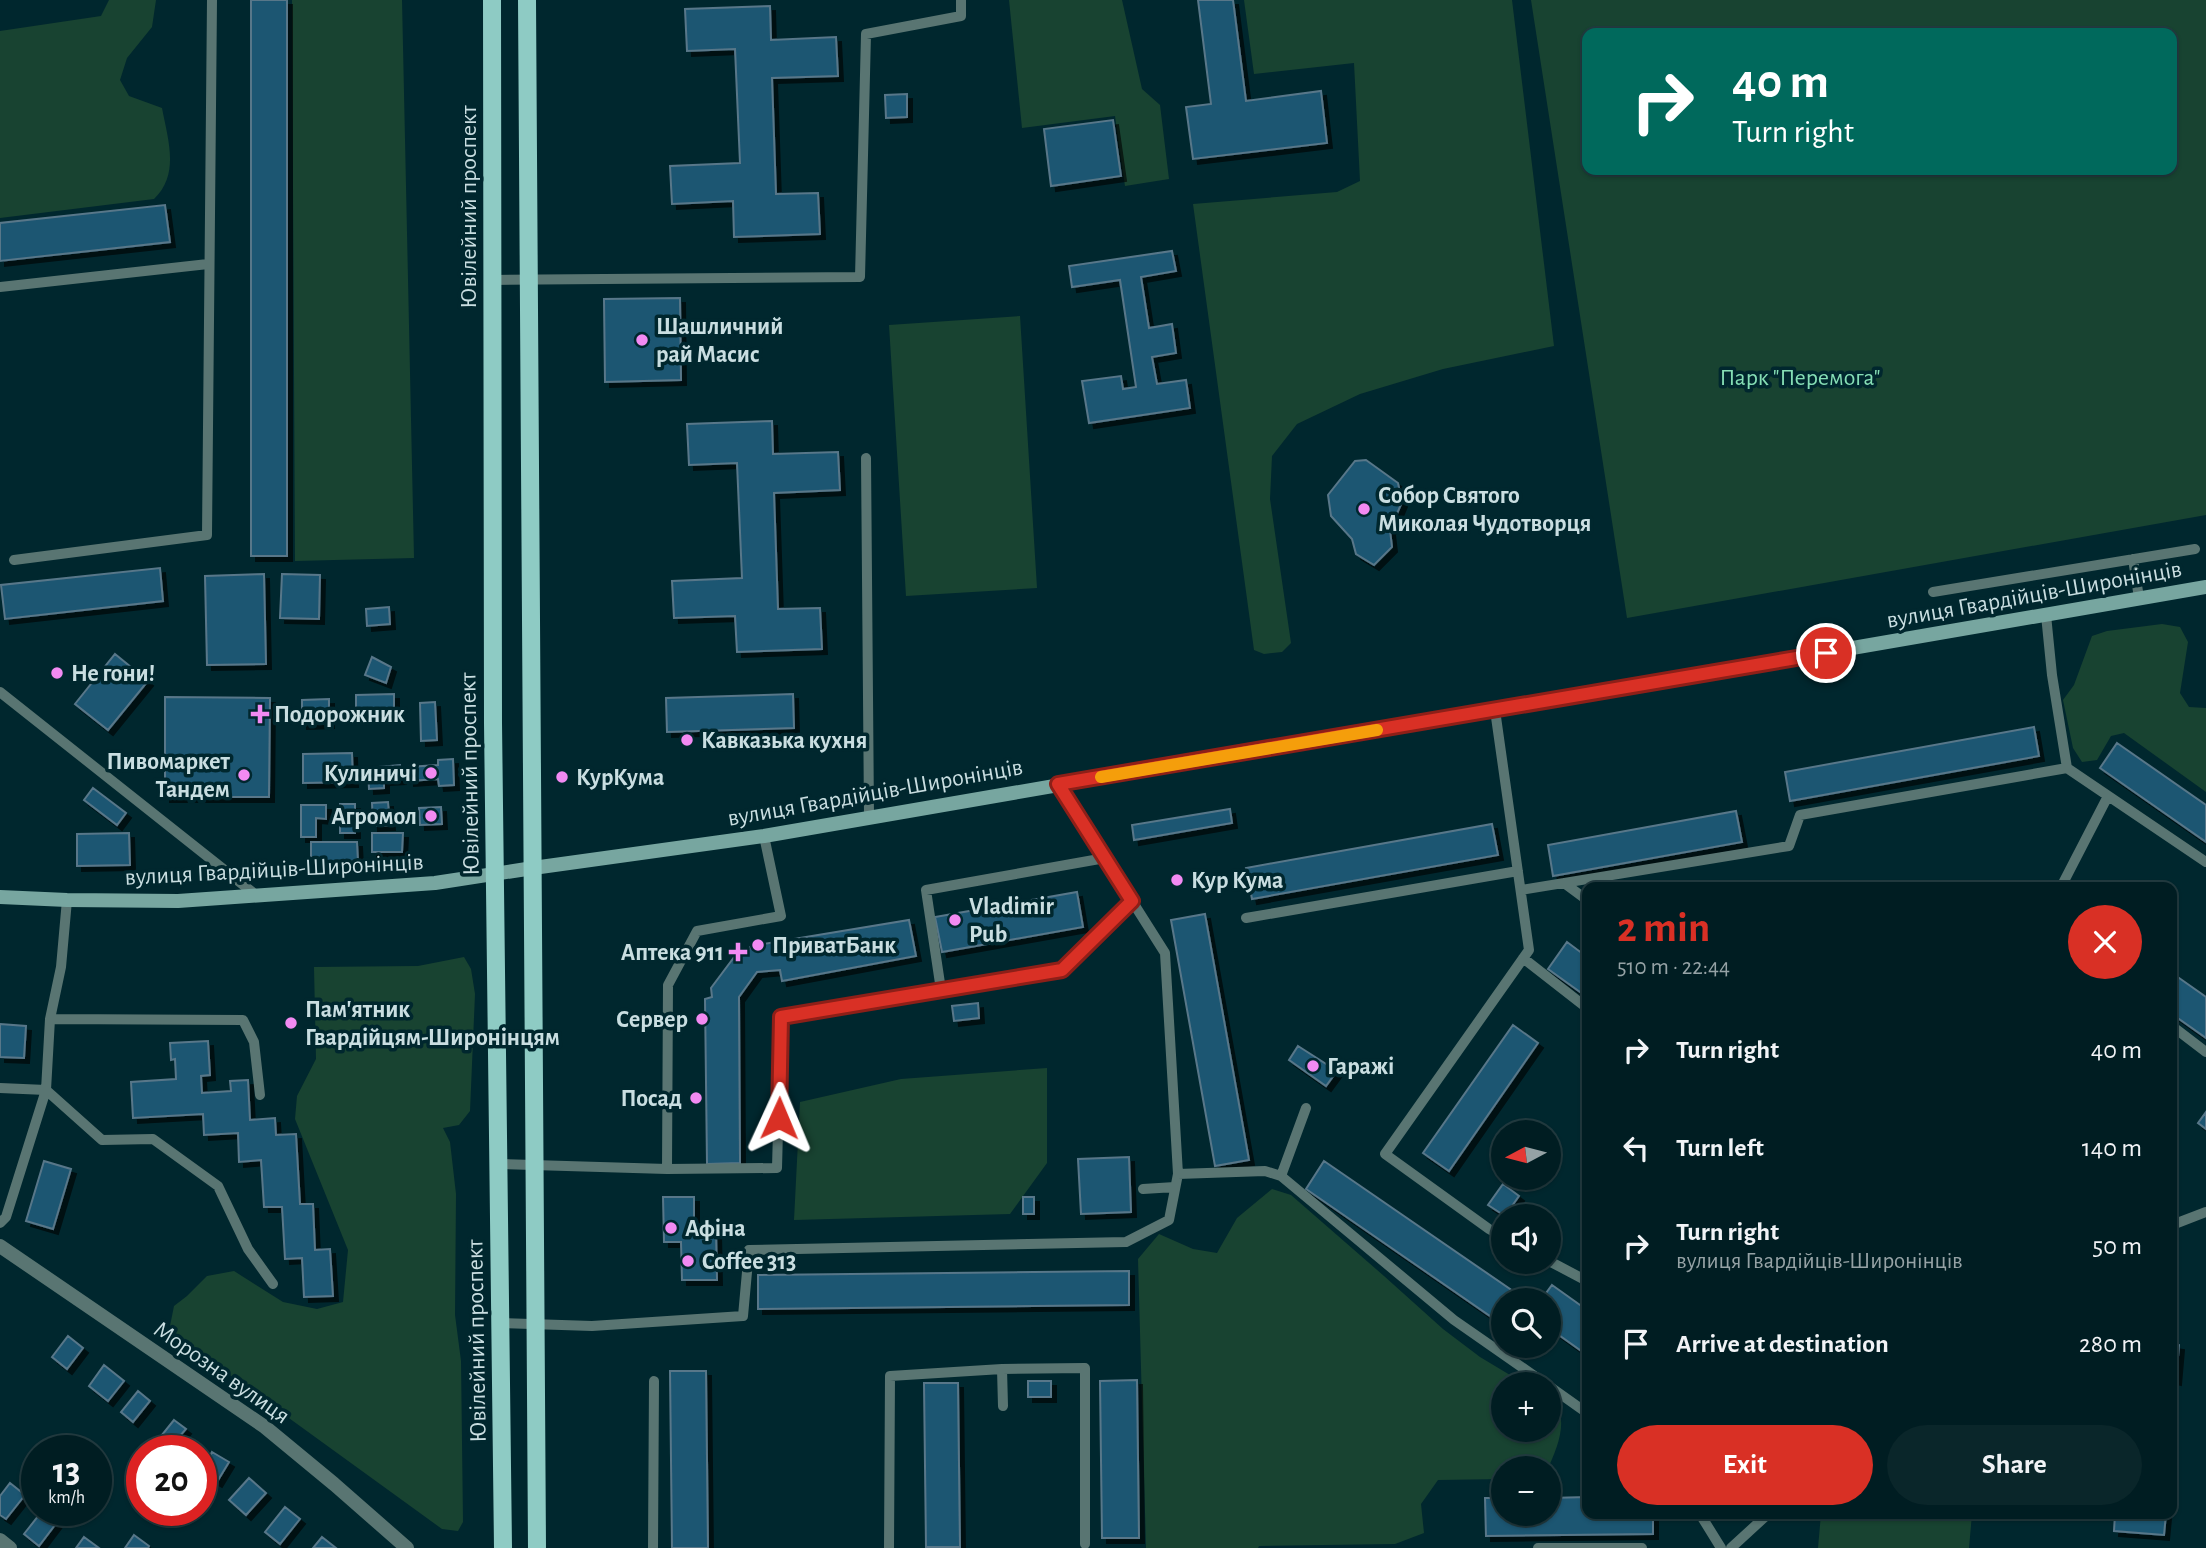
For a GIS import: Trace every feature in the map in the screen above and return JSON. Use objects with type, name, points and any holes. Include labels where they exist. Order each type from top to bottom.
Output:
[{"type":"main road","name":"Ювілейний проспект","points":[[492,0],[495,875],[503,1548]]},
{"type":"main road","points":[[527,0],[537,1548]]},
{"type":"main road","name":"вулиця Гвардійців-Широнінців","points":[[0,897],[178,901],[411,886],[495,875],[764,836],[2206,587]]},
{"type":"street","name":"Морозна вулиця","points":[[0,1246],[265,1427],[407,1548]]},
{"type":"street","points":[[0,1539],[10,1548]]},
{"type":"lane","points":[[14,560],[207,535],[212,0]]},
{"type":"lane","points":[[492,280],[860,277],[866,34],[961,16],[961,0]]},
{"type":"lane","points":[[0,287],[208,264]]},
{"type":"lane","points":[[866,458],[869,816]]},
{"type":"lane","points":[[1933,592],[2195,549]]},
{"type":"lane","points":[[2133,559],[2139,598]]},
{"type":"lane","points":[[2046,615],[2052,675],[2067,768]]},
{"type":"lane","points":[[0,692],[256,895]]},
{"type":"lane","points":[[1491,1230],[1385,1154],[1529,950],[1495,710]]},
{"type":"lane","points":[[1521,890],[1789,846],[1800,815],[2067,768],[2206,862]]},
{"type":"lane","points":[[500,1323],[593,1326],[743,1316],[749,1250],[1126,1242],[1169,1220],[1178,1174],[1164,953],[1058,784]]},
{"type":"lane","points":[[2064,882],[2108,796]]},
{"type":"lane","points":[[667,1169],[668,985],[697,931],[781,916],[764,836]]},
{"type":"lane","points":[[941,990],[926,890],[1105,858]]},
{"type":"lane","points":[[1246,918],[1518,870]]},
{"type":"lane","points":[[1564,883],[1582,896]]},
{"type":"lane","points":[[0,1223],[6,1217],[46,1090],[50,1018],[61,967],[67,900]]},
{"type":"lane","points":[[499,1164],[667,1169],[777,1168],[781,1017],[1062,970],[1132,901]]},
{"type":"lane","points":[[1523,958],[1582,1004]]},
{"type":"lane","points":[[50,1018],[243,1020],[254,1042],[260,1095]]},
{"type":"lane","points":[[2177,1031],[2206,1052]]},
{"type":"lane","points":[[0,1088],[46,1090],[102,1140],[153,1139],[218,1186],[248,1249],[273,1284]]},
{"type":"lane","points":[[1281,1176],[1306,1108]]},
{"type":"lane","points":[[1178,1174],[1265,1171],[1281,1176],[1454,1320],[1529,1372]]},
{"type":"lane","points":[[1143,1189],[1175,1187]]},
{"type":"lane","points":[[2177,1222],[2206,1212]]},
{"type":"lane","points":[[1561,1268],[1582,1279]]},
{"type":"lane","points":[[889,1548],[890,1376],[1002,1369],[1086,1368],[1085,1544]]},
{"type":"lane","points":[[1002,1369],[1003,1406]]},
{"type":"lane","points":[[653,1548],[654,1381]]},
{"type":"lane","points":[[1561,1394],[1582,1409]]},
{"type":"lane","points":[[1703,1519],[1721,1548]]},
{"type":"lane","points":[[1731,1548],[1763,1519]]},
{"type":"lane","points":[[1538,1548],[1642,1548]]},
{"type":"green space","points":[[109,0],[156,0],[152,27],[127,58],[120,80],[129,96],[162,108],[169,144],[170,168],[162,189],[154,199],[0,218],[0,31],[101,16]]},
{"type":"green space","points":[[292,0],[402,0],[414,558],[295,561]]},
{"type":"green space","points":[[1009,0],[1122,0],[1142,89],[1160,105],[1169,179],[1125,186],[1115,116],[1022,128]]},
{"type":"green space","points":[[1244,0],[1512,0],[1554,346],[1443,369],[1360,394],[1297,424],[1272,456],[1270,499],[1291,643],[1282,652],[1264,654],[1254,650],[1193,204],[1337,192],[1360,181],[1354,63],[1254,74]]},
{"type":"green space","name":"Парк \"Перемога\"","points":[[1531,0],[2206,0],[2206,515],[1627,618]]},
{"type":"green space","points":[[1020,316],[1037,588],[906,596],[889,325]]},
{"type":"green space","points":[[2162,624],[2180,627],[2188,642],[2180,693],[2189,707],[2206,708],[2206,792],[2124,733],[2111,736],[2097,760],[2082,762],[2073,748],[2063,700],[2074,685],[2092,636],[2107,631]]},
{"type":"green space","points":[[464,957],[471,969],[475,994],[470,1111],[459,1125],[443,1128],[450,1142],[456,1194],[455,1315],[461,1361],[463,1522],[458,1531],[442,1529],[169,1331],[174,1306],[207,1276],[234,1271],[283,1302],[317,1309],[343,1302],[348,1250],[295,1119],[297,1096],[316,1059],[314,967],[418,966]]},
{"type":"green space","points":[[1047,1068],[1047,1163],[1010,1214],[794,1220],[800,1102],[901,1079]]},
{"type":"green space","points":[[1272,1189],[1291,1195],[1443,1329],[1505,1372],[1491,1372],[1491,1442],[1557,1442],[1553,1456],[1491,1456],[1491,1479],[1438,1480],[1421,1504],[1424,1533],[1395,1544],[1146,1548],[1138,1259],[1159,1234],[1193,1249],[1217,1253],[1237,1218]]},
{"type":"green space","points":[[1821,1519],[1972,1519],[1969,1548],[1818,1548]]},
{"type":"building","points":[[251,0],[287,0],[287,556],[251,556]]},
{"type":"building","points":[[1198,0],[1233,0],[1246,101],[1321,91],[1327,143],[1193,159],[1186,107],[1211,104]]},
{"type":"building","points":[[770,6],[771,40],[836,37],[838,76],[772,78],[776,194],[818,193],[820,234],[734,237],[733,201],[672,204],[670,166],[740,163],[735,49],[687,51],[685,9]]},
{"type":"building","points":[[907,94],[907,117],[886,118],[885,95]]},
{"type":"building","points":[[1113,120],[1121,176],[1051,186],[1044,129]]},
{"type":"building","points":[[165,205],[170,242],[0,261],[0,223]]},
{"type":"building","points":[[1172,251],[1176,271],[1141,277],[1149,328],[1172,324],[1176,353],[1152,357],[1157,384],[1186,380],[1190,408],[1089,423],[1082,381],[1121,376],[1123,389],[1136,387],[1120,280],[1072,287],[1069,266]]},
{"type":"building","name":"Шашличний рай Масис","points":[[680,298],[681,380],[605,382],[604,299]]},
{"type":"building","points":[[772,421],[773,454],[838,452],[840,490],[774,493],[778,609],[820,608],[822,649],[737,652],[735,616],[674,618],[672,581],[742,578],[737,463],[689,465],[687,424]]},
{"type":"building","name":"Собор Святого Миколая Чудотворця","points":[[1366,460],[1398,483],[1402,502],[1390,530],[1392,547],[1374,565],[1356,554],[1352,539],[1331,516],[1328,495],[1355,461]]},
{"type":"building","points":[[160,568],[163,601],[5,619],[1,585]]},
{"type":"building","points":[[264,574],[266,664],[207,665],[205,576]]},
{"type":"building","points":[[282,574],[320,575],[319,619],[280,618]]},
{"type":"building","points":[[389,607],[390,624],[367,626],[366,609]]},
{"type":"building","points":[[115,654],[148,681],[108,730],[75,704]]},
{"type":"building","points":[[372,657],[391,667],[386,683],[365,675]]},
{"type":"building","points":[[394,694],[394,713],[356,714],[356,695]]},
{"type":"building","points":[[793,694],[794,728],[667,732],[666,698]]},
{"type":"building","points":[[165,697],[270,698],[269,797],[165,797]]},
{"type":"building","points":[[329,699],[329,723],[302,724],[302,700]]},
{"type":"building","points":[[435,702],[437,740],[421,741],[420,703]]},
{"type":"building","points":[[2034,727],[2039,756],[1790,801],[1785,772]]},
{"type":"building","points":[[2117,743],[2206,805],[2206,842],[2100,768]]},
{"type":"building","points":[[352,753],[353,782],[303,783],[303,754]]},
{"type":"building","name":"Кулиничі","points":[[453,759],[454,785],[439,786],[438,779],[409,781],[408,767],[438,765],[438,760]]},
{"type":"building","points":[[400,765],[401,779],[384,780],[384,788],[369,789],[368,768]]},
{"type":"building","points":[[93,788],[126,813],[117,825],[84,800]]},
{"type":"building","points":[[388,802],[390,825],[373,826],[372,803]]},
{"type":"building","points":[[340,804],[355,804],[355,833],[340,833]]},
{"type":"building","points":[[301,805],[326,805],[326,819],[316,818],[316,837],[301,837]]},
{"type":"building","name":"Агромол","points":[[441,807],[442,824],[420,825],[419,808]]},
{"type":"building","points":[[1230,809],[1232,823],[1134,840],[1132,825]]},
{"type":"building","points":[[1736,811],[1742,842],[1553,876],[1548,845]]},
{"type":"building","points":[[1492,824],[1498,855],[1252,899],[1246,868]]},
{"type":"building","points":[[129,833],[130,865],[77,866],[77,834]]},
{"type":"building","points":[[372,833],[403,833],[402,852],[372,852]]},
{"type":"building","points":[[311,842],[357,842],[358,861],[311,861]]},
{"type":"building","points":[[1077,892],[1083,927],[942,952],[935,917]]},
{"type":"building","points":[[1205,914],[1249,1160],[1215,1166],[1171,920]]},
{"type":"building","points":[[909,920],[916,956],[782,981],[780,970],[757,972],[739,997],[740,1163],[707,1164],[705,999],[712,997],[711,988],[741,948],[748,951],[751,946]]},
{"type":"building","points":[[1567,942],[1582,953],[1582,993],[1548,969]]},
{"type":"building","points":[[2177,977],[2206,997],[2206,1038],[2177,1018]]},
{"type":"building","points":[[978,1003],[979,1018],[954,1021],[952,1006]]},
{"type":"building","points":[[0,1024],[26,1026],[24,1058],[0,1057]]},
{"type":"building","points":[[1513,1025],[1538,1043],[1449,1171],[1423,1153]]},
{"type":"building","points":[[208,1041],[210,1075],[201,1076],[202,1093],[231,1091],[230,1081],[248,1080],[250,1120],[275,1118],[276,1135],[296,1134],[300,1204],[313,1204],[315,1250],[330,1249],[333,1296],[304,1297],[302,1258],[285,1259],[282,1207],[264,1207],[261,1160],[239,1162],[238,1133],[204,1135],[203,1114],[133,1118],[131,1082],[176,1079],[175,1059],[171,1060],[170,1043]]},
{"type":"building","name":"Гаражі","points":[[1298,1046],[1337,1071],[1326,1086],[1289,1060]]},
{"type":"building","points":[[2206,1112],[2206,1129],[2198,1123]]},
{"type":"building","points":[[1129,1157],[1131,1212],[1081,1214],[1078,1159]]},
{"type":"building","points":[[44,1161],[71,1169],[53,1229],[26,1221]]},
{"type":"building","points":[[1324,1161],[1509,1288],[1491,1288],[1491,1317],[1306,1189]]},
{"type":"building","points":[[1499,1190],[1511,1190],[1519,1196],[1513,1204],[1488,1205]]},
{"type":"building","points":[[663,1197],[694,1197],[694,1229],[716,1229],[717,1280],[682,1280],[681,1242],[664,1242]]},
{"type":"building","points":[[1023,1197],[1034,1197],[1034,1214],[1023,1214]]},
{"type":"building","points":[[1129,1271],[1129,1305],[758,1309],[758,1275]]},
{"type":"building","points":[[1561,1291],[1582,1306],[1582,1351],[1561,1337]]},
{"type":"building","points":[[68,1336],[83,1348],[67,1369],[52,1357]]},
{"type":"building","points":[[104,1365],[124,1381],[108,1401],[89,1386]]},
{"type":"building","points":[[670,1371],[706,1371],[708,1548],[672,1548]]},
{"type":"building","points":[[1137,1380],[1139,1538],[1102,1538],[1100,1381]]},
{"type":"building","points":[[1028,1381],[1051,1381],[1051,1397],[1028,1397]]},
{"type":"building","points":[[924,1383],[958,1383],[960,1547],[926,1547]]},
{"type":"building","points":[[138,1391],[150,1401],[133,1422],[121,1412]]},
{"type":"building","points":[[174,1420],[186,1429],[181,1435],[162,1435]]},
{"type":"building","points":[[217,1455],[229,1462],[217,1482]]},
{"type":"building","points":[[249,1478],[266,1493],[246,1515],[229,1500]]},
{"type":"building","points":[[10,1483],[21,1492],[21,1500],[6,1519],[0,1515],[0,1496]]},
{"type":"building","points":[[1582,1497],[1582,1519],[1653,1519],[1653,1534],[1486,1536],[1485,1498],[1491,1498],[1491,1526],[1561,1526],[1561,1498]]},
{"type":"building","points":[[285,1507],[300,1519],[280,1544],[265,1532]]},
{"type":"building","points":[[2115,1519],[2166,1519],[2164,1535],[2114,1531]]},
{"type":"building","points":[[30,1526],[54,1526],[39,1546],[24,1534]]},
{"type":"building","points":[[134,1535],[149,1546],[148,1548],[125,1548]]},
{"type":"building","points":[[84,1537],[99,1548],[76,1548]]},
{"type":"building","points":[[322,1537],[336,1548],[313,1548]]},
{"type":"slow traffic","points":[[1101,777],[1377,730]]},
{"type":"place","name":"Шашличний рай Масис","points":[[642,340]]},
{"type":"place","name":"Собор Святого Миколая Чудотворця","points":[[1364,509]]},
{"type":"place","name":"Не гони!","points":[[57,673]]},
{"type":"place","name":"Подорожник","points":[[260,714]]},
{"type":"place","name":"Кавказька кухня","points":[[687,740]]},
{"type":"place","name":"Кулиничі","points":[[431,773]]},
{"type":"place","name":"Пивомаркет Тандем","points":[[244,775]]},
{"type":"place","name":"КурКума","points":[[562,777]]},
{"type":"place","name":"Агромол","points":[[431,816]]},
{"type":"place","name":"Кур Кума","points":[[1177,880]]},
{"type":"place","name":"Vladimir Pub","points":[[955,920]]},
{"type":"place","name":"ПриватБанк","points":[[758,945]]},
{"type":"place","name":"Аптека 911","points":[[738,952]]},
{"type":"place","name":"Сервер","points":[[702,1019]]},
{"type":"place","name":"Пам'ятник Гвардійцям-Широнінцям","points":[[291,1023]]},
{"type":"place","name":"Гаражі","points":[[1313,1066]]},
{"type":"place","name":"Посад","points":[[696,1098]]},
{"type":"place","name":"Афіна","points":[[671,1228]]},
{"type":"place","name":"Coffee 313","points":[[688,1261]]},
{"type":"route","points":[[779,1118],[781,1017],[1062,970],[1132,901],[1058,784],[1826,653]]}]
